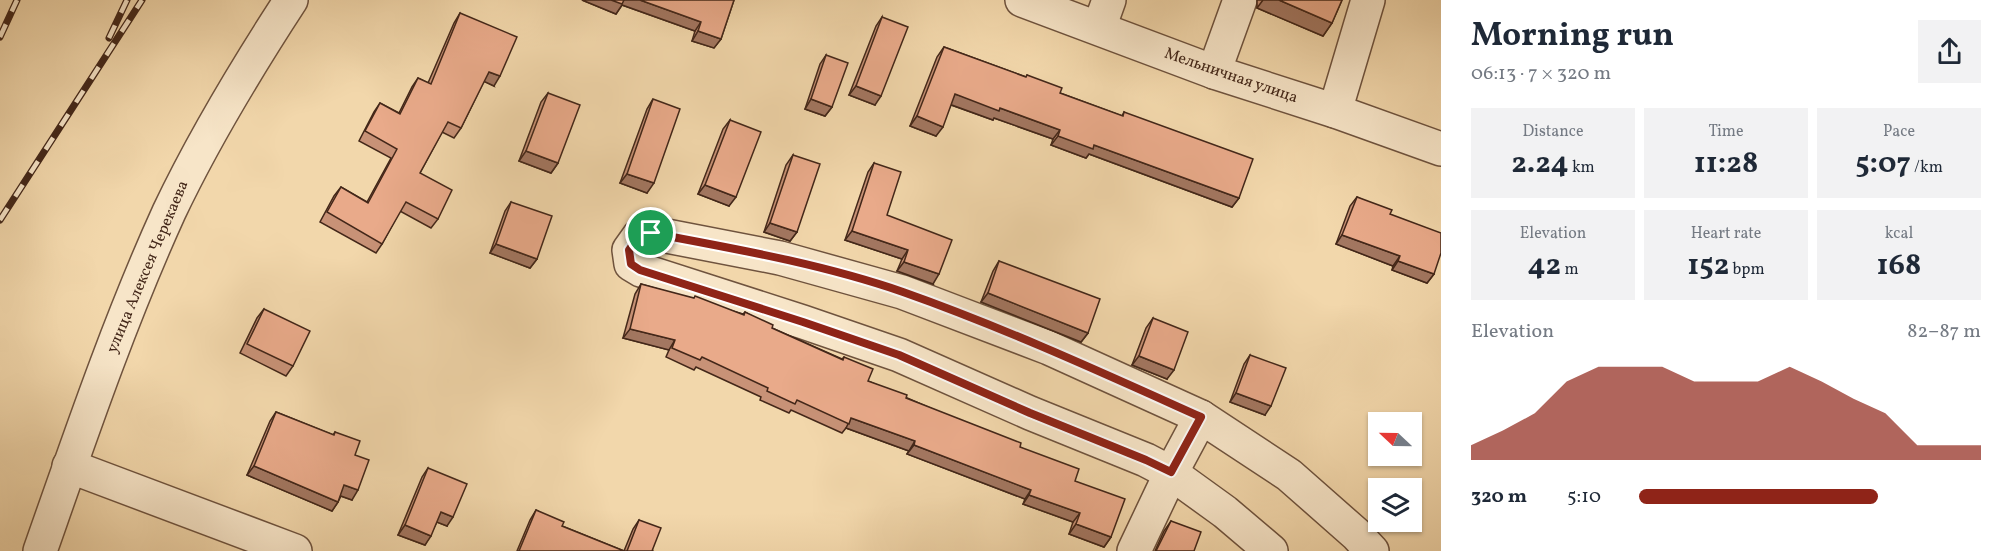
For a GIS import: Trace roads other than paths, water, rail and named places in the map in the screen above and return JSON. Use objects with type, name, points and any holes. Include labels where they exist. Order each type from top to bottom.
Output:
[{"type":"street","name":"улица Алексея Черекаева","points":[[40,551],[128,307],[170,212],[214,123],[291,0]]},
{"type":"street","name":"Мельничная улица","points":[[1022,0],[1104,14],[1214,72],[1335,111],[1441,149]]},
{"type":"street","points":[[1214,72],[1240,0]]},
{"type":"street","points":[[1335,111],[1368,0]]},
{"type":"street","points":[[1271,551],[1225,512],[1171,472],[1146,460],[1030,413],[899,355],[640,270],[631,264],[629,250],[639,236],[651,233],[780,258],[902,292],[1049,348],[1201,417],[1289,475],[1372,551]]},
{"type":"street","points":[[1134,551],[1171,472],[1201,417]]},
{"type":"street","points":[[69,466],[295,551]]},
{"type":"railway","points":[[0,37],[17,0]]},
{"type":"railway","points":[[109,38],[127,0]]},
{"type":"railway","points":[[0,220],[142,0]]}]
